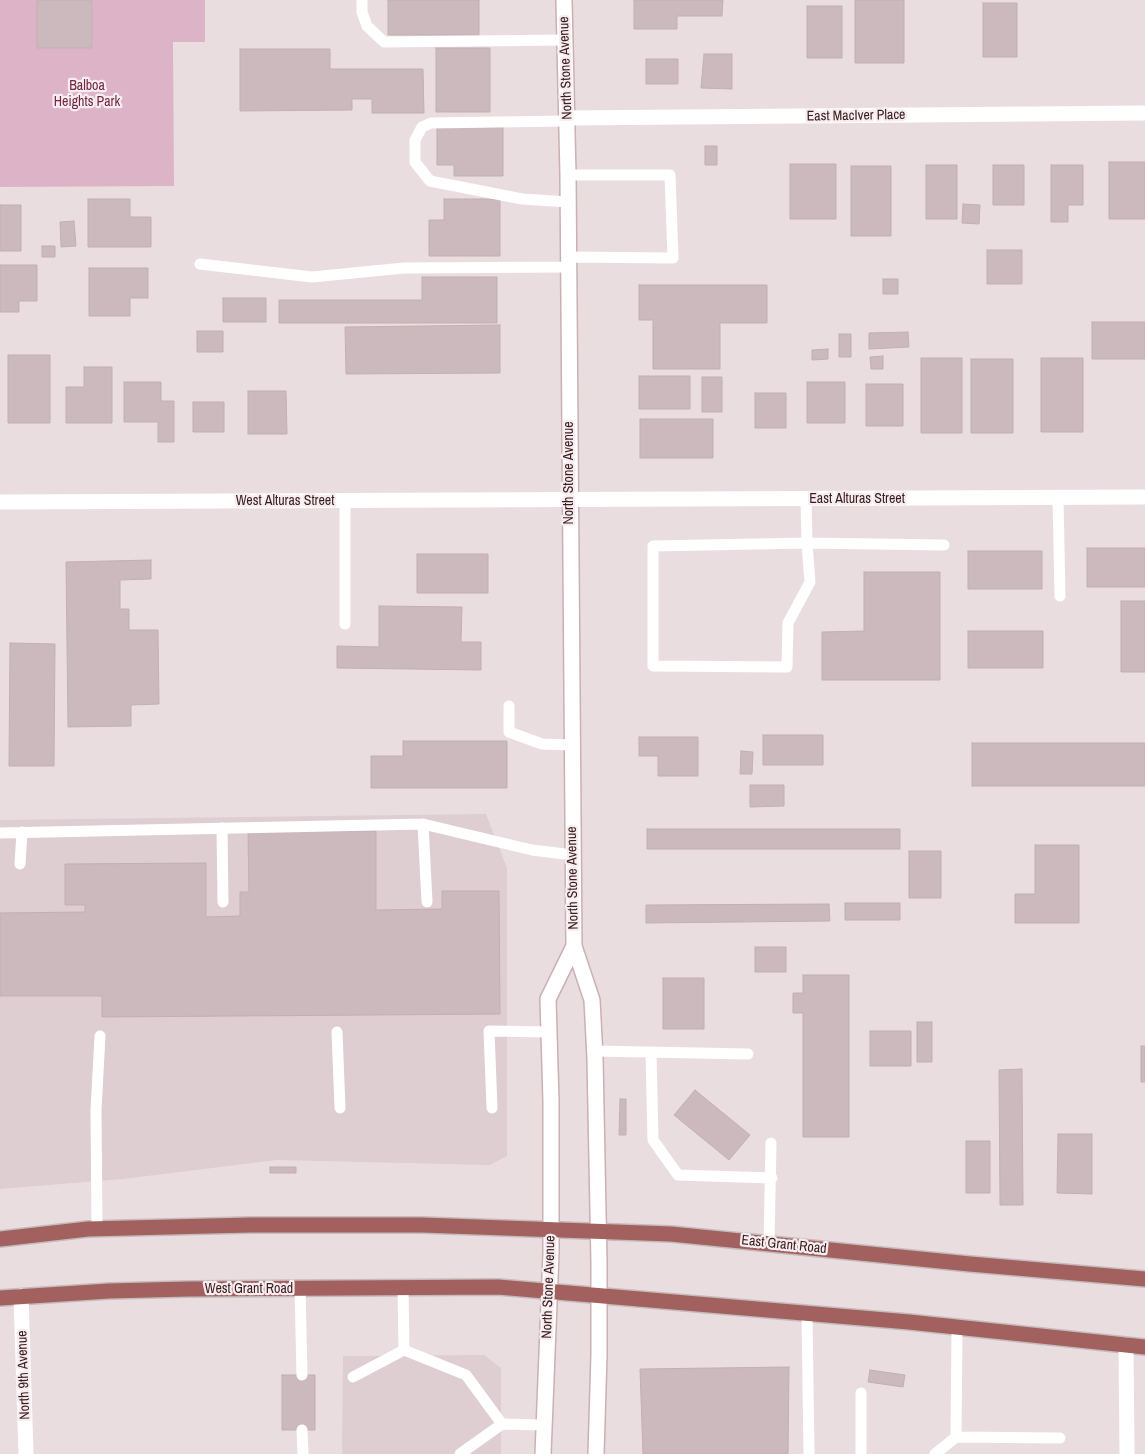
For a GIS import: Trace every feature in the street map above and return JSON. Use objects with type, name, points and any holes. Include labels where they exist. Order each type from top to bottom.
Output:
[{"type":"main road","name":"North Stone Avenue","points":[[564,0],[568,176],[569,500],[574,946],[592,1000],[599,1232],[596,1454]]},
{"type":"main road","name":"East MacIver Place","points":[[567,120],[1145,113]]},
{"type":"main road","name":"East Alturas Street","points":[[569,500],[1145,497]]},
{"type":"main road","name":"West Alturas Street","points":[[0,502],[569,500]]},
{"type":"main road","name":"North Stone Avenue","points":[[543,1454],[551,1230],[550,1032],[548,999],[574,946]]},
{"type":"main road","name":"East Grant Road","points":[[96,1229],[250,1225],[422,1225],[671,1234],[970,1264],[1145,1279]]},
{"type":"main road","points":[[0,1240],[96,1229]]},
{"type":"main road","name":"West Grant Road","points":[[0,1298],[109,1290],[498,1287],[550,1291]]},
{"type":"main road","points":[[550,1291],[1145,1347]]},
{"type":"main road","name":"North 9th Avenue","points":[[21,1296],[26,1454]]},
{"type":"main road","points":[[1126,1345],[1127,1454]]},
{"type":"lane","points":[[362,0],[362,12],[367,26],[384,42],[565,40]]},
{"type":"lane","points":[[567,120],[431,123],[422,127],[415,140],[415,162],[430,181],[522,199],[568,202]]},
{"type":"lane","points":[[200,264],[312,278],[404,268],[673,258],[670,176],[568,176]]},
{"type":"lane","points":[[1058,498],[1060,596]]},
{"type":"lane","points":[[806,499],[807,543],[810,582],[788,623],[787,667],[652,666],[653,546],[807,543],[944,545]]},
{"type":"lane","points":[[345,501],[345,624]]},
{"type":"lane","points":[[509,706],[509,732],[542,744],[572,745]]},
{"type":"lane","points":[[423,824],[427,902]]},
{"type":"lane","points":[[0,833],[423,824],[532,850],[573,854]]},
{"type":"lane","points":[[222,828],[223,902]]},
{"type":"lane","points":[[20,864],[22,832]]},
{"type":"lane","points":[[492,1108],[489,1031],[550,1032]]},
{"type":"lane","points":[[337,1032],[340,1108]]},
{"type":"lane","points":[[96,1229],[96,1110],[100,1036]]},
{"type":"lane","points":[[594,1051],[748,1054]]},
{"type":"lane","points":[[651,1052],[653,1140],[678,1175],[772,1178]]},
{"type":"lane","points":[[769,1244],[772,1178],[771,1143]]},
{"type":"lane","points":[[300,1288],[302,1375]]},
{"type":"lane","points":[[403,1288],[404,1350]]},
{"type":"lane","points":[[807,1314],[809,1454]]},
{"type":"lane","points":[[956,1437],[957,1328]]},
{"type":"lane","points":[[353,1377],[404,1350],[466,1375],[502,1424]]},
{"type":"lane","points":[[861,1454],[862,1392]]},
{"type":"lane","points":[[460,1454],[502,1424],[544,1425]]},
{"type":"lane","points":[[302,1430],[303,1454]]},
{"type":"lane","points":[[935,1454],[956,1437],[1060,1438]]},
{"type":"shaded area","points":[[486,814],[507,868],[507,1156],[490,1165],[277,1160],[123,1179],[0,1189],[0,820]]},
{"type":"shaded area","points":[[484,1355],[501,1368],[501,1454],[342,1454],[343,1356]]},
{"type":"green space","name":"Balboa Heights Park","points":[[0,0],[205,0],[205,42],[173,42],[174,186],[0,187]]},
{"type":"building","points":[[37,0],[92,0],[92,48],[37,48]]},
{"type":"building","points":[[388,0],[479,0],[479,35],[388,35]]},
{"type":"building","points":[[634,0],[723,0],[722,16],[677,16],[677,29],[634,29]]},
{"type":"building","points":[[855,0],[904,0],[904,63],[855,63]]},
{"type":"building","points":[[983,3],[1017,3],[1017,57],[983,57]]},
{"type":"building","points":[[807,6],[842,6],[842,58],[807,58]]},
{"type":"building","points":[[436,48],[490,48],[490,112],[436,112]]},
{"type":"building","points":[[240,49],[330,49],[330,69],[423,69],[424,113],[372,113],[372,99],[352,99],[352,110],[240,111]]},
{"type":"building","points":[[704,54],[732,54],[732,89],[701,88]]},
{"type":"building","points":[[646,59],[678,59],[678,84],[646,84]]},
{"type":"building","points":[[437,127],[503,127],[503,176],[454,176],[454,165],[437,165]]},
{"type":"building","points":[[705,146],[717,146],[717,165],[705,165]]},
{"type":"building","points":[[1109,162],[1145,162],[1145,219],[1109,219]]},
{"type":"building","points":[[790,164],[836,164],[836,219],[790,219]]},
{"type":"building","points":[[926,165],[957,165],[957,219],[926,219]]},
{"type":"building","points":[[993,165],[1024,165],[1024,205],[993,205]]},
{"type":"building","points":[[1051,165],[1083,165],[1083,205],[1068,205],[1068,222],[1051,222]]},
{"type":"building","points":[[851,166],[891,166],[891,236],[851,236]]},
{"type":"building","points":[[88,199],[130,199],[130,217],[151,217],[151,247],[88,247]]},
{"type":"building","points":[[444,199],[500,199],[500,256],[429,256],[429,220],[444,220]]},
{"type":"building","points":[[963,204],[980,205],[979,224],[962,223]]},
{"type":"building","points":[[0,205],[21,205],[21,251],[0,251]]},
{"type":"building","points":[[74,221],[76,246],[61,247],[60,222]]},
{"type":"building","points":[[42,246],[55,246],[55,257],[42,257]]},
{"type":"building","points":[[987,250],[1022,250],[1022,284],[987,284]]},
{"type":"building","points":[[0,265],[37,265],[37,301],[19,301],[19,312],[0,312]]},
{"type":"building","points":[[89,268],[148,268],[148,298],[130,298],[130,316],[89,316]]},
{"type":"building","points":[[422,277],[497,277],[497,323],[279,323],[279,300],[422,300]]},
{"type":"building","points":[[883,279],[898,279],[898,294],[883,294]]},
{"type":"building","points":[[639,285],[767,285],[767,323],[720,323],[720,369],[653,369],[653,320],[639,320]]},
{"type":"building","points":[[223,298],[266,298],[266,322],[223,322]]},
{"type":"building","points":[[1092,322],[1145,322],[1145,359],[1092,359]]},
{"type":"building","points":[[500,325],[500,373],[346,374],[345,327]]},
{"type":"building","points":[[197,331],[223,331],[223,352],[197,352]]},
{"type":"building","points":[[908,332],[909,347],[869,349],[869,333]]},
{"type":"building","points":[[839,334],[851,334],[851,357],[839,357]]},
{"type":"building","points":[[828,349],[828,359],[812,360],[812,350]]},
{"type":"building","points":[[8,355],[50,355],[50,423],[8,423]]},
{"type":"building","points":[[883,356],[883,369],[871,369],[870,357]]},
{"type":"building","points":[[921,358],[962,358],[962,433],[921,433]]},
{"type":"building","points":[[1041,358],[1083,358],[1083,432],[1041,432]]},
{"type":"building","points":[[971,359],[1013,359],[1013,433],[971,433]]},
{"type":"building","points":[[84,367],[112,367],[112,423],[66,423],[66,387],[84,387]]},
{"type":"building","points":[[639,376],[690,376],[690,409],[639,409]]},
{"type":"building","points":[[702,377],[722,377],[722,412],[702,412]]},
{"type":"building","points":[[124,382],[161,382],[161,401],[174,401],[174,442],[158,442],[158,422],[124,422]]},
{"type":"building","points":[[807,382],[845,382],[845,423],[807,423]]},
{"type":"building","points":[[866,384],[903,384],[903,426],[866,426]]},
{"type":"building","points":[[248,391],[286,391],[287,434],[248,434]]},
{"type":"building","points":[[755,393],[786,393],[786,428],[755,428]]},
{"type":"building","points":[[193,402],[224,402],[224,432],[193,432]]},
{"type":"building","points":[[640,419],[713,419],[713,458],[640,458]]},
{"type":"building","points":[[1087,548],[1145,548],[1145,587],[1087,587]]},
{"type":"building","points":[[968,551],[1042,551],[1042,589],[968,589]]},
{"type":"building","points":[[417,554],[488,554],[488,593],[417,593]]},
{"type":"building","points":[[151,560],[151,579],[120,580],[120,609],[129,609],[129,630],[158,630],[159,704],[131,705],[131,726],[68,727],[66,562]]},
{"type":"building","points":[[864,572],[940,572],[940,680],[822,680],[822,632],[864,631]]},
{"type":"building","points":[[1121,601],[1145,601],[1145,672],[1121,672]]},
{"type":"building","points":[[379,606],[462,607],[461,642],[481,642],[481,670],[337,668],[337,646],[379,647]]},
{"type":"building","points":[[968,631],[1043,631],[1043,668],[968,668]]},
{"type":"building","points":[[10,643],[55,644],[54,766],[9,766]]},
{"type":"building","points":[[763,735],[823,735],[823,765],[763,765]]},
{"type":"building","points":[[639,737],[698,737],[698,776],[658,776],[658,756],[639,756]]},
{"type":"building","points":[[403,741],[507,741],[507,788],[371,788],[371,756],[403,756]]},
{"type":"building","points":[[972,743],[1145,743],[1145,786],[972,786]]},
{"type":"building","points":[[741,751],[753,752],[752,774],[740,774]]},
{"type":"building","points":[[750,785],[784,785],[784,806],[750,807]]},
{"type":"building","points":[[647,829],[900,829],[900,849],[647,849]]},
{"type":"building","points":[[248,831],[376,831],[376,910],[442,909],[442,891],[499,891],[500,1014],[102,1017],[102,996],[0,996],[0,913],[85,912],[85,905],[65,905],[65,864],[206,863],[206,917],[240,916],[240,892],[249,892]]},
{"type":"building","points":[[1035,845],[1079,845],[1079,923],[1015,923],[1015,894],[1035,894]]},
{"type":"building","points":[[909,851],[941,851],[941,898],[909,898]]},
{"type":"building","points":[[845,903],[900,903],[900,920],[845,920]]},
{"type":"building","points":[[829,904],[830,921],[646,923],[646,905]]},
{"type":"building","points":[[755,947],[786,947],[786,972],[755,972]]},
{"type":"building","points":[[803,975],[849,975],[849,1137],[803,1137],[803,1013],[793,1013],[793,993],[803,993]]},
{"type":"building","points":[[663,978],[704,978],[704,1029],[663,1029]]},
{"type":"building","points":[[917,1022],[932,1022],[932,1062],[917,1062]]},
{"type":"building","points":[[870,1031],[911,1031],[911,1066],[870,1066]]},
{"type":"building","points":[[1141,1046],[1145,1046],[1145,1082],[1141,1082]]},
{"type":"building","points":[[1022,1069],[1023,1205],[1000,1205],[999,1070]]},
{"type":"building","points":[[695,1090],[750,1135],[729,1160],[674,1115]]},
{"type":"building","points":[[620,1099],[626,1099],[626,1135],[619,1135]]},
{"type":"building","points":[[1058,1134],[1092,1134],[1092,1194],[1057,1193]]},
{"type":"building","points":[[966,1141],[990,1141],[990,1193],[966,1193]]},
{"type":"building","points":[[270,1167],[296,1167],[296,1173],[270,1173]]},
{"type":"building","points":[[789,1367],[788,1454],[643,1454],[640,1369]]},
{"type":"building","points":[[870,1370],[905,1375],[903,1387],[868,1382]]},
{"type":"building","points":[[282,1375],[315,1375],[315,1430],[282,1430]]}]
